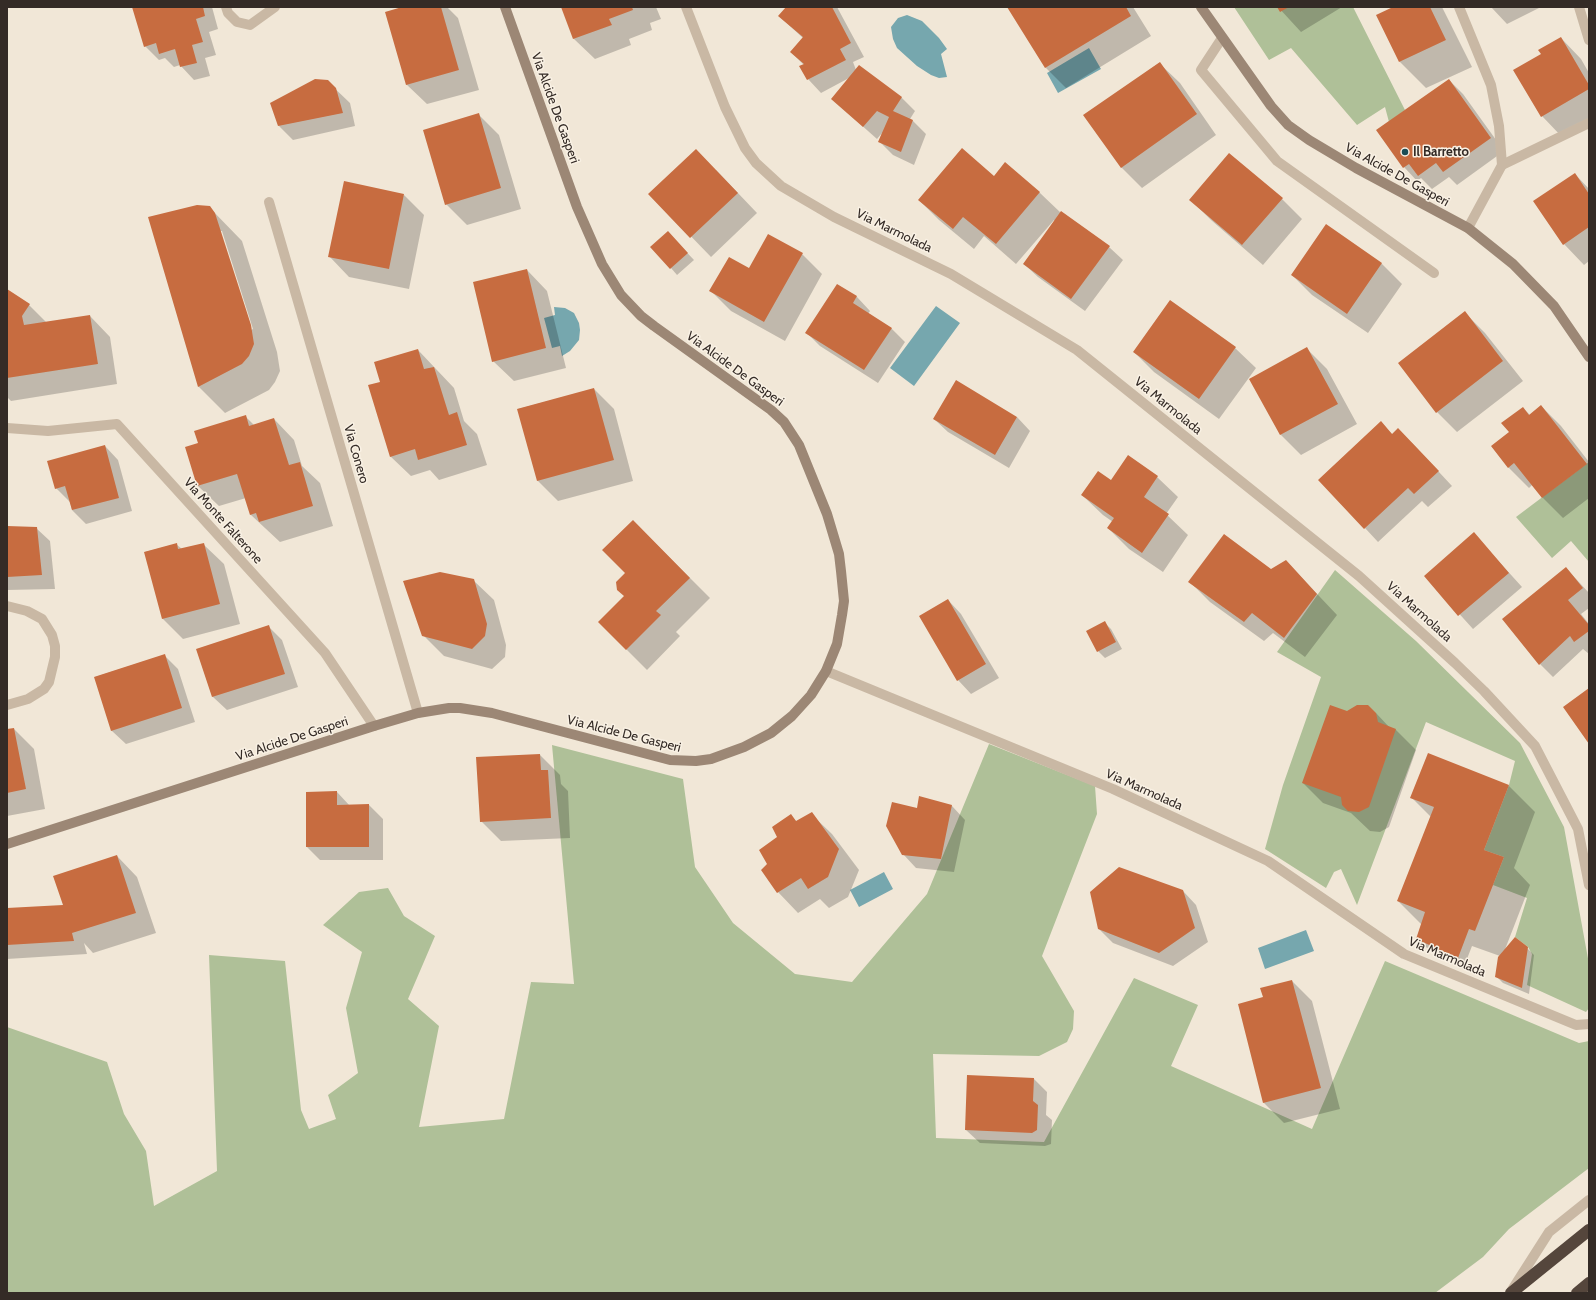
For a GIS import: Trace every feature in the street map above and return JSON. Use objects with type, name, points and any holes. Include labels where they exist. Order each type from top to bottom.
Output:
[{"type":"highway","points":[[1510,1293],[1589,1230]]},
{"type":"highway","points":[[1577,1293],[1589,1283]]},
{"type":"street","points":[[226,7],[228,13],[237,22],[250,25],[275,7]]},
{"type":"street","name":"Via Alcide De Gasperi","points":[[7,844],[374,726],[418,713],[449,708],[492,713],[655,757],[684,762],[696,762],[729,753],[771,733],[797,711],[811,695],[826,671],[832,659],[840,630],[844,601],[842,578],[839,554],[827,514],[799,445],[784,422],[771,410],[654,326],[636,311],[621,295],[602,264],[577,207],[505,7]]},
{"type":"street","name":"Via Marmolada","points":[[686,7],[725,107],[745,148],[756,163],[781,186],[834,217],[951,274],[1077,350],[1359,576],[1484,691],[1536,746],[1578,829],[1589,885]]},
{"type":"street","name":"Via Alcide De Gasperi","points":[[1201,7],[1271,106],[1288,125],[1309,140],[1356,168],[1468,228],[1513,264],[1554,306],[1589,357]]},
{"type":"street","points":[[1459,7],[1491,85],[1500,126],[1502,165],[1468,228]]},
{"type":"street","points":[[1579,7],[1589,40]]},
{"type":"street","points":[[1222,38],[1201,70],[1277,161],[1434,273]]},
{"type":"street","points":[[1502,165],[1589,123]]},
{"type":"street","name":"Via Conero","points":[[269,202],[418,713]]},
{"type":"street","name":"Via Monte Falterone","points":[[7,428],[48,431],[117,424],[325,653],[374,726]]},
{"type":"street","points":[[7,606],[27,611],[42,620],[52,636],[55,646],[55,657],[49,682],[44,689],[28,699],[7,705]]},
{"type":"street","name":"Via Marmolada","points":[[826,671],[1113,789],[1268,861],[1404,954],[1576,1025],[1589,1024]]},
{"type":"street","points":[[1510,1293],[1549,1232],[1589,1200]]},
{"type":"green space","points":[[1234,7],[1353,7],[1405,110],[1389,122],[1385,107],[1357,125],[1291,48],[1269,60]]},
{"type":"green space","points":[[1589,462],[1589,562],[1571,541],[1552,558],[1516,517]]},
{"type":"green space","points":[[1335,570],[1416,641],[1520,743],[1564,827],[1589,964],[1589,1008],[1586,1012],[1527,985],[1532,954],[1528,947],[1515,937],[1527,898],[1493,885],[1504,857],[1484,850],[1509,785],[1515,761],[1426,722],[1357,905],[1341,869],[1334,872],[1326,888],[1265,849],[1283,785],[1321,677],[1277,652]]},
{"type":"green space","points":[[989,744],[1095,786],[1097,814],[1042,956],[1074,1011],[1073,1029],[1067,1042],[1039,1056],[933,1054],[936,1138],[1044,1142],[1134,978],[1198,1005],[1171,1066],[1312,1129],[1385,961],[1579,1043],[1589,1041],[1589,1168],[1509,1229],[1483,1257],[1435,1293],[7,1293],[7,1027],[107,1062],[124,1114],[146,1151],[154,1206],[217,1171],[209,955],[285,961],[301,1110],[309,1129],[336,1119],[328,1095],[358,1073],[346,1008],[362,952],[323,925],[359,892],[388,888],[404,916],[435,936],[408,999],[439,1026],[419,1127],[504,1119],[531,982],[574,984],[552,745],[683,779],[695,867],[733,923],[795,974],[852,982],[927,894]]},
{"type":"water","points":[[907,15],[922,21],[939,38],[947,49],[941,54],[947,77],[939,78],[931,75],[917,66],[897,48],[893,39],[891,27],[898,18]]},
{"type":"water","points":[[1089,48],[1101,69],[1058,93],[1047,73]]},
{"type":"water","points":[[936,306],[960,323],[914,386],[890,368]]},
{"type":"water","points":[[554,307],[565,308],[574,313],[579,323],[579,340],[570,351],[562,356],[560,346],[552,348],[544,318],[555,315]]},
{"type":"water","points":[[884,872],[893,889],[859,907],[850,890]]},
{"type":"water","points":[[1306,930],[1314,951],[1265,969],[1258,948]]},
{"type":"building","points":[[132,7],[203,7],[205,16],[196,19],[203,42],[192,45],[197,63],[180,67],[175,49],[159,54],[156,43],[144,47]]},
{"type":"building","points":[[402,7],[441,7],[459,70],[406,85],[385,12]]},
{"type":"building","points":[[561,7],[632,7],[633,10],[609,19],[612,25],[573,39]]},
{"type":"building","points":[[786,7],[832,7],[851,43],[840,49],[846,60],[807,80],[799,66],[804,64],[790,52],[803,37],[778,16]]},
{"type":"building","points":[[1007,7],[1126,7],[1131,16],[1045,68]]},
{"type":"building","points":[[1277,7],[1289,7],[1280,12]]},
{"type":"building","points":[[1393,7],[1430,7],[1446,40],[1399,62],[1376,15]]},
{"type":"building","points":[[1561,37],[1589,85],[1589,89],[1541,117],[1513,70],[1541,54],[1538,50]]},
{"type":"building","points":[[1160,62],[1197,114],[1121,168],[1083,115]]},
{"type":"building","points":[[859,65],[902,97],[893,111],[913,120],[901,152],[878,142],[889,117],[877,111],[863,127],[831,99]]},
{"type":"building","points":[[315,79],[328,80],[336,88],[343,113],[278,126],[270,103]]},
{"type":"building","points":[[1449,79],[1491,138],[1443,172],[1436,163],[1418,176],[1409,164],[1403,168],[1376,130]]},
{"type":"building","points":[[479,113],[501,188],[445,205],[423,130]]},
{"type":"building","points":[[962,148],[994,176],[1005,162],[1040,192],[996,244],[963,217],[953,229],[918,200]]},
{"type":"building","points":[[696,149],[738,193],[690,238],[648,194]]},
{"type":"building","points":[[1229,153],[1283,198],[1242,245],[1189,200]]},
{"type":"building","points":[[1575,173],[1589,194],[1589,227],[1563,245],[1533,201]]},
{"type":"building","points":[[344,181],[404,194],[389,269],[328,257]]},
{"type":"building","points":[[197,205],[210,206],[215,213],[251,325],[254,344],[249,356],[242,364],[198,387],[148,217]]},
{"type":"building","points":[[1061,211],[1110,246],[1071,299],[1023,264]]},
{"type":"building","points":[[1326,224],[1382,263],[1347,314],[1291,275]]},
{"type":"building","points":[[668,231],[688,253],[670,269],[650,247]]},
{"type":"building","points":[[768,234],[803,253],[764,322],[709,291],[729,257],[749,268]]},
{"type":"building","points":[[527,269],[546,348],[492,362],[473,282]]},
{"type":"building","points":[[837,284],[857,296],[853,303],[892,328],[864,370],[805,333]]},
{"type":"building","points":[[7,289],[30,304],[22,316],[24,325],[90,315],[98,364],[7,378]]},
{"type":"building","points":[[1170,300],[1236,347],[1199,399],[1133,352]]},
{"type":"building","points":[[1465,311],[1503,361],[1436,413],[1398,363]]},
{"type":"building","points":[[1307,347],[1338,404],[1280,435],[1249,379]]},
{"type":"building","points":[[418,349],[424,369],[434,367],[449,415],[457,412],[467,445],[418,460],[415,449],[390,457],[368,385],[380,382],[374,362]]},
{"type":"building","points":[[956,380],[1017,417],[995,455],[933,419]]},
{"type":"building","points":[[594,388],[614,460],[537,481],[517,409]]},
{"type":"building","points":[[1541,405],[1587,464],[1542,498],[1514,463],[1508,468],[1491,446],[1509,432],[1501,423],[1523,407],[1529,415]]},
{"type":"building","points":[[246,415],[249,426],[274,418],[289,465],[300,462],[313,506],[259,522],[256,513],[250,515],[237,474],[197,486],[185,447],[198,443],[194,431]]},
{"type":"building","points":[[1381,421],[1392,434],[1398,428],[1439,471],[1414,494],[1408,488],[1364,529],[1318,480]]},
{"type":"building","points":[[105,445],[119,498],[72,510],[65,486],[55,489],[47,461]]},
{"type":"building","points":[[1128,455],[1158,476],[1144,497],[1169,514],[1142,553],[1107,528],[1114,518],[1081,495],[1098,471],[1111,480]]},
{"type":"building","points":[[633,520],[690,578],[656,611],[661,615],[626,650],[598,622],[624,596],[617,590],[616,582],[625,573],[602,550]]},
{"type":"building","points":[[7,526],[37,527],[42,575],[7,577]]},
{"type":"building","points":[[1474,532],[1509,573],[1458,616],[1424,576]]},
{"type":"building","points":[[1224,534],[1271,569],[1286,560],[1317,594],[1284,638],[1252,613],[1244,622],[1188,582]]},
{"type":"building","points":[[177,543],[178,549],[204,543],[220,604],[162,619],[144,552]]},
{"type":"building","points":[[1566,567],[1583,588],[1568,600],[1589,625],[1589,631],[1574,642],[1570,636],[1539,665],[1502,619]]},
{"type":"building","points":[[440,572],[474,579],[487,624],[485,636],[472,649],[422,636],[403,581]]},
{"type":"building","points":[[948,599],[986,664],[957,681],[919,616]]},
{"type":"building","points":[[1105,621],[1116,642],[1097,652],[1086,631]]},
{"type":"building","points":[[269,625],[285,674],[212,697],[196,649]]},
{"type":"building","points":[[165,654],[182,708],[111,731],[94,677]]},
{"type":"building","points":[[1589,688],[1589,744],[1563,707]]},
{"type":"building","points":[[1330,705],[1347,711],[1357,705],[1368,705],[1376,713],[1378,722],[1396,729],[1369,807],[1359,812],[1348,811],[1342,805],[1341,797],[1302,783]]},
{"type":"building","points":[[14,728],[26,789],[7,793],[7,729]]},
{"type":"building","points":[[1428,753],[1509,785],[1484,850],[1504,857],[1475,931],[1469,929],[1458,958],[1416,939],[1425,912],[1397,901],[1434,807],[1410,798]]},
{"type":"building","points":[[540,754],[541,770],[548,770],[551,818],[480,822],[476,757]]},
{"type":"building","points":[[337,791],[337,805],[369,804],[369,847],[306,847],[306,792]]},
{"type":"building","points":[[919,796],[952,805],[941,859],[902,855],[886,826],[892,802],[917,808]]},
{"type":"building","points":[[812,812],[839,849],[828,877],[808,889],[801,878],[777,893],[761,870],[767,864],[759,850],[777,837],[772,827],[791,814],[796,821]]},
{"type":"building","points":[[117,855],[136,913],[72,933],[74,941],[7,945],[7,908],[63,905],[53,876]]},
{"type":"building","points":[[1119,867],[1183,890],[1195,928],[1159,953],[1098,929],[1090,892]]},
{"type":"building","points":[[1515,937],[1528,947],[1522,988],[1495,977],[1498,957]]},
{"type":"building","points":[[1292,980],[1321,1088],[1263,1103],[1238,1004],[1263,997],[1260,988]]},
{"type":"building","points":[[967,1075],[1034,1078],[1033,1101],[1038,1105],[1037,1130],[1032,1133],[965,1130]]},
{"type":"place","name":"Il Barretto","points":[[1405,152]]}]
